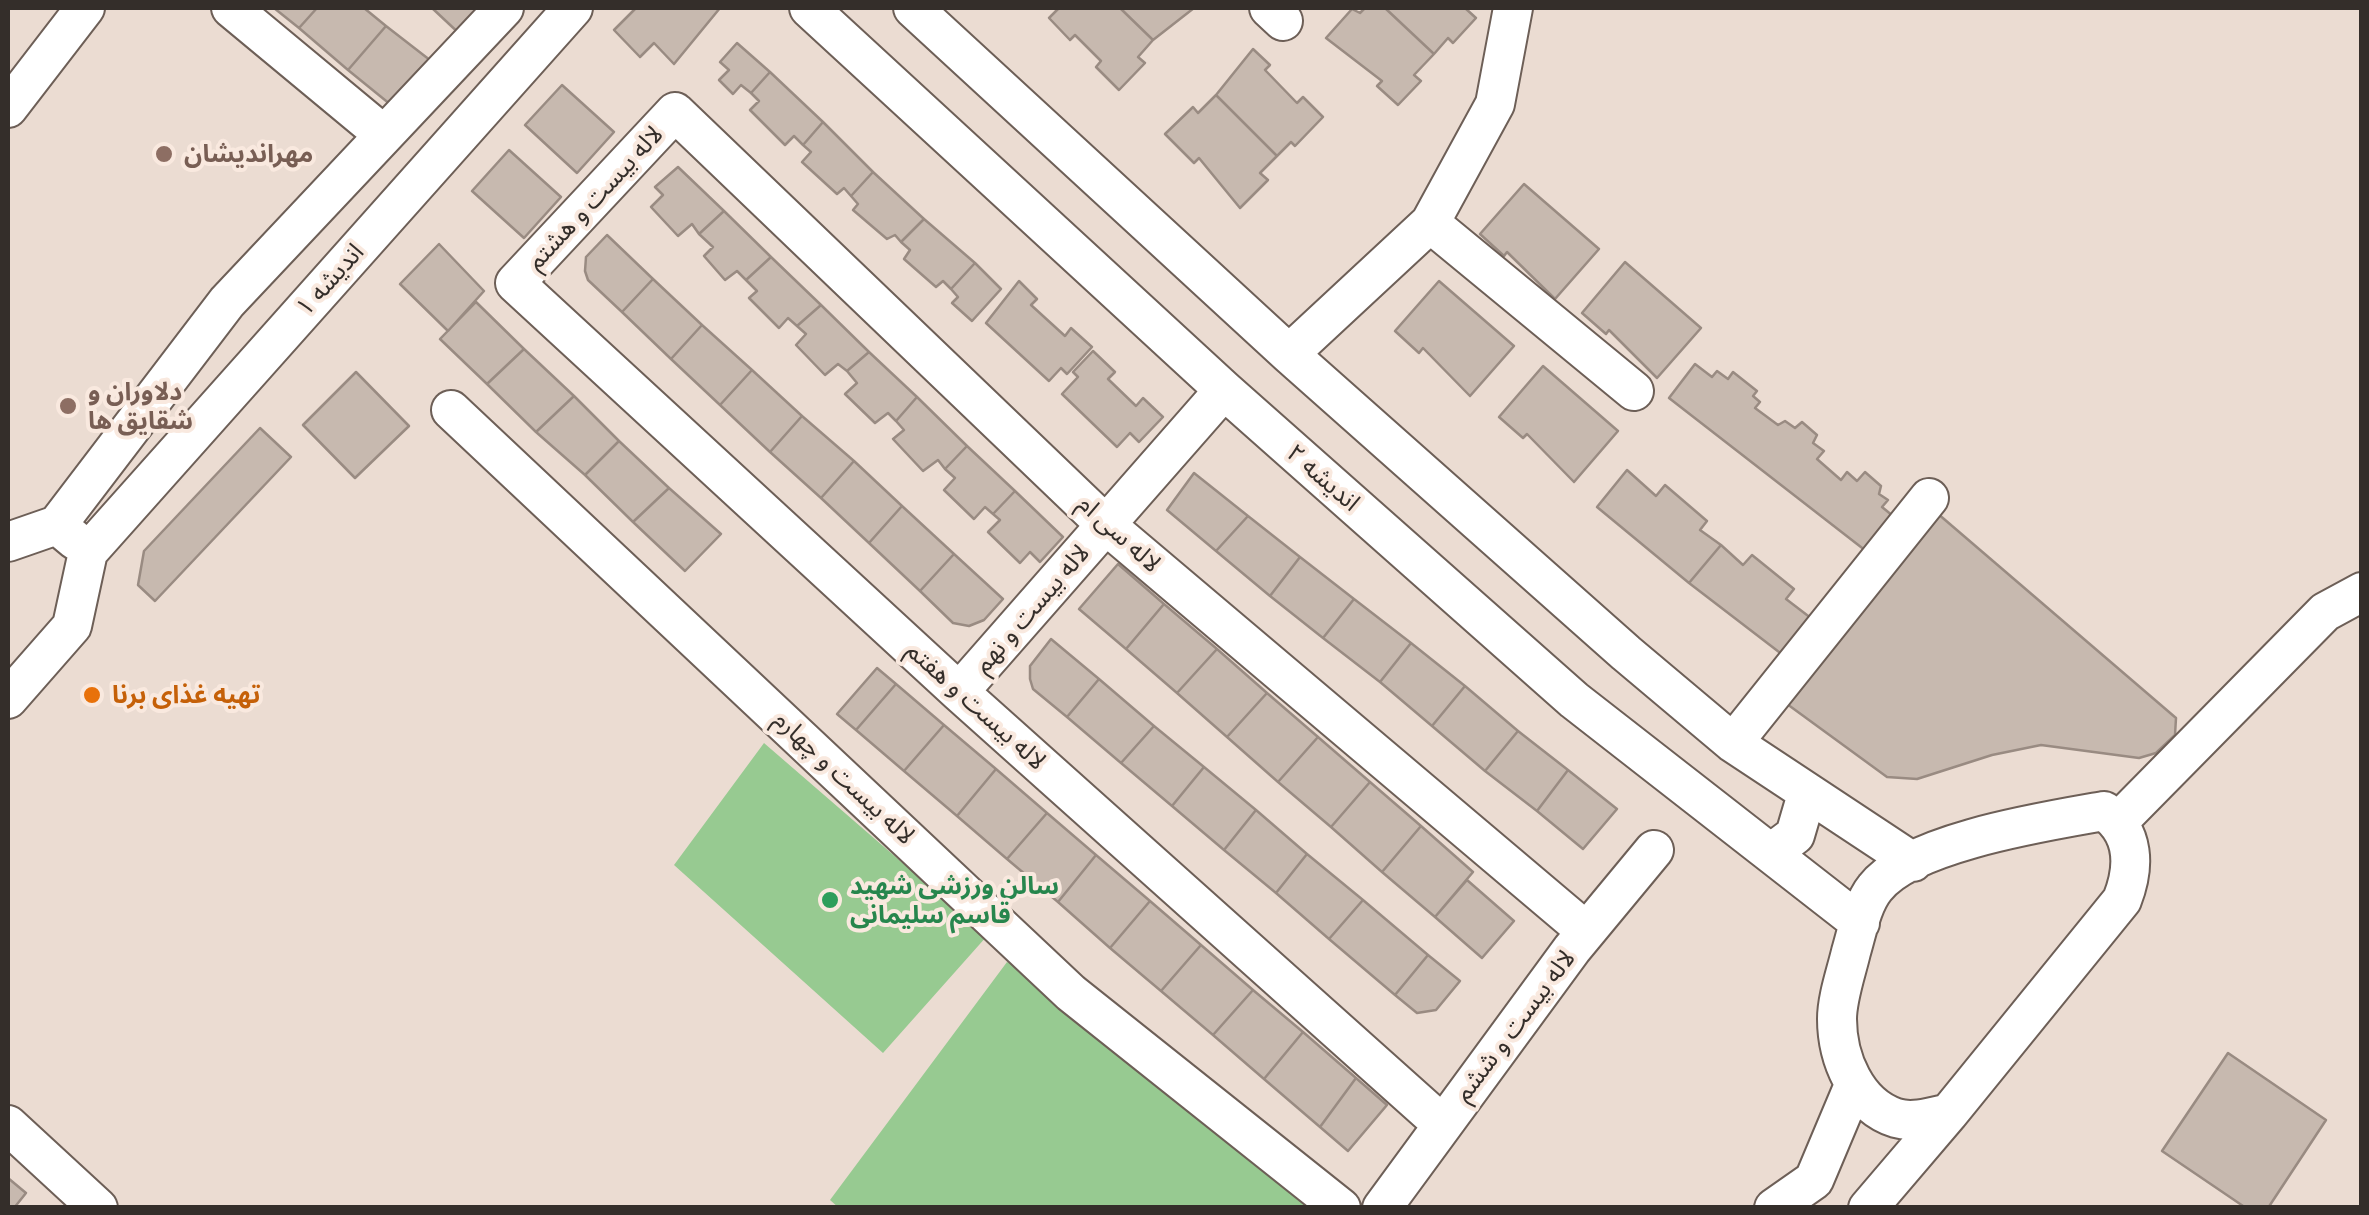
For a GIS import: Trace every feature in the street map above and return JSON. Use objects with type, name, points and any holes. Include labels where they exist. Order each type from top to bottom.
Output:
[{"type":"street","points":[[8,108],[85,8]]},
{"type":"street","points":[[231,8],[384,135]]},
{"type":"street","points":[[8,542],[58,524],[227,302],[504,8]]},
{"type":"street","name":"اندیشه ۱","points":[[8,699],[72,626],[88,552],[573,8]]},
{"type":"street","name":"اندیشه ۲","points":[[809,8],[1224,390],[1574,700],[1860,923]]},
{"type":"street","points":[[913,8],[1290,354],[1733,743],[1912,862]]},
{"type":"street","points":[[1290,354],[1430,224],[1495,104],[1513,8]]},
{"type":"street","name":"لاله بیست و هشتم","points":[[516,283],[674,112]]},
{"type":"street","name":"لاله سی ام","points":[[674,112],[1106,525],[1586,931]]},
{"type":"street","points":[[1430,224],[1634,391]]},
{"type":"street","name":"لاله بیست و هفتم","points":[[516,283],[959,692],[1442,1124]]},
{"type":"street","name":"لاله بیست و نهم","points":[[959,692],[1224,390]]},
{"type":"street","name":"لاله بیست و چهارم","points":[[451,410],[1072,993],[1341,1208]]},
{"type":"street","points":[[1733,743],[1929,498]]},
{"type":"street","points":[[58,524],[88,552]]},
{"type":"street","points":[[2119,821],[2326,612],[2362,592]]},
{"type":"street","points":[[1771,853],[1795,835],[1807,794]]},
{"type":"street","points":[[1868,1208],[1949,1113],[2122,900],[2132,861],[2119,821],[2104,811],[1944,847],[1912,862],[1874,888],[1860,923],[1836,1018],[1842,1059],[1854,1085],[1896,1118],[1920,1120],[1949,1113]]},
{"type":"street","name":"لاله بیست و ششم","points":[[1382,1208],[1586,931],[1654,850]]},
{"type":"street","points":[[1774,1208],[1814,1180],[1854,1085]]},
{"type":"street","points":[[8,1125],[98,1208]]},
{"type":"green space","name":"سالن ورزشی شهید قاسم سلیمانی","points":[[764,743],[987,936],[883,1053],[674,865]]},
{"type":"green space","points":[[1007,962],[1018,967],[1307,1207],[839,1208],[830,1200]]},
{"type":"building","points":[[274,8],[317,8],[299,28]]},
{"type":"building","points":[[317,8],[364,8],[386,26],[348,70],[299,28]]},
{"type":"building","points":[[432,8],[491,8],[463,37]]},
{"type":"building","points":[[636,8],[720,8],[674,64],[654,43],[640,57],[614,30]]},
{"type":"building","points":[[1059,8],[1120,8],[1153,40],[1138,57],[1145,63],[1119,90],[1096,67],[1101,61],[1075,35],[1070,40],[1049,18]]},
{"type":"building","points":[[1120,8],[1194,8],[1153,40]]},
{"type":"building","points":[[1365,8],[1385,8],[1434,54],[1414,75],[1421,81],[1398,105],[1377,86],[1382,81],[1326,38],[1352,9],[1360,13]]},
{"type":"building","points":[[1385,8],[1465,8],[1476,18],[1453,43],[1448,38],[1434,54]]},
{"type":"building","points":[[386,26],[435,64],[396,109],[348,70]]},
{"type":"building","points":[[737,43],[770,72],[751,93],[741,85],[733,94],[719,80],[729,70],[720,62]]},
{"type":"building","points":[[1253,49],[1270,65],[1265,70],[1297,103],[1303,97],[1323,117],[1295,146],[1291,142],[1277,156],[1216,95]]},
{"type":"building","points":[[770,72],[823,122],[803,145],[794,136],[785,145],[750,110],[759,101],[751,93]]},
{"type":"building","points":[[562,85],[614,132],[577,173],[525,125]]},
{"type":"building","points":[[1216,95],[1277,156],[1260,173],[1268,180],[1240,208],[1199,158],[1194,163],[1165,134],[1193,107],[1198,113]]},
{"type":"building","points":[[823,122],[873,172],[851,196],[844,188],[837,194],[802,162],[811,152],[803,145]]},
{"type":"building","points":[[509,150],[561,197],[524,238],[472,191]]},
{"type":"building","points":[[678,167],[724,211],[699,234],[692,224],[678,236],[651,207],[663,195],[655,187]]},
{"type":"building","points":[[873,172],[924,219],[901,242],[895,235],[887,239],[853,210],[858,204],[851,196]]},
{"type":"building","points":[[1524,184],[1599,249],[1555,299],[1507,252],[1504,256],[1480,234]]},
{"type":"building","points":[[724,211],[771,257],[746,280],[737,271],[725,280],[704,256],[713,247],[699,234]]},
{"type":"building","points":[[924,219],[975,263],[951,289],[943,281],[936,287],[904,259],[910,250],[901,242]]},
{"type":"building","points":[[607,235],[653,279],[622,312],[588,280],[585,271],[586,257]]},
{"type":"building","points":[[439,244],[484,291],[448,331],[400,284]]},
{"type":"building","points":[[771,257],[821,305],[797,326],[788,318],[779,328],[749,298],[757,291],[746,280]]},
{"type":"building","points":[[1625,262],[1701,328],[1657,378],[1609,330],[1606,334],[1582,313]]},
{"type":"building","points":[[975,263],[1001,289],[972,321],[952,303],[958,297],[951,289]]},
{"type":"building","points":[[653,279],[702,325],[671,359],[622,312]]},
{"type":"building","points":[[1019,281],[1037,299],[1031,305],[1065,336],[1071,328],[1092,347],[1067,374],[1061,368],[1049,381],[986,323]]},
{"type":"building","points":[[1439,281],[1514,346],[1470,396],[1423,348],[1419,353],[1395,331]]},
{"type":"building","points":[[476,302],[524,349],[487,384],[440,339]]},
{"type":"building","points":[[821,305],[869,352],[847,371],[838,364],[825,375],[796,345],[806,334],[797,326]]},
{"type":"building","points":[[702,325],[752,370],[720,405],[671,359]]},
{"type":"building","points":[[524,349],[574,396],[536,432],[487,384]]},
{"type":"building","points":[[1093,351],[1115,372],[1108,379],[1136,406],[1143,398],[1163,417],[1139,442],[1130,433],[1117,447],[1062,394],[1078,377],[1073,372]]},
{"type":"building","points":[[869,352],[917,397],[896,421],[888,413],[875,423],[845,394],[857,383],[847,371]]},
{"type":"building","points":[[1695,364],[1712,377],[1717,371],[1728,379],[1733,372],[1757,391],[1753,396],[1760,402],[1755,408],[1778,425],[1785,421],[1795,428],[1802,422],[1817,435],[1813,443],[1824,451],[1817,459],[1841,480],[1847,472],[1857,481],[1865,472],[1881,486],[1879,494],[1888,500],[1882,507],[1893,516],[1866,551],[1669,398]]},
{"type":"building","points":[[1543,366],[1618,431],[1574,482],[1527,434],[1523,438],[1499,417]]},
{"type":"building","points":[[752,370],[802,416],[770,452],[720,405]]},
{"type":"building","points":[[356,372],[409,426],[355,478],[303,425]]},
{"type":"building","points":[[574,396],[619,441],[585,475],[536,432]]},
{"type":"building","points":[[917,397],[967,446],[945,469],[938,460],[923,471],[893,439],[904,430],[896,421]]},
{"type":"building","points":[[802,416],[854,461],[821,498],[770,452]]},
{"type":"building","points":[[260,428],[291,457],[155,601],[138,585],[144,551]]},
{"type":"building","points":[[619,441],[669,488],[633,522],[585,475]]},
{"type":"building","points":[[967,446],[1015,491],[993,514],[985,507],[974,519],[944,490],[955,478],[945,469]]},
{"type":"building","points":[[854,461],[902,506],[869,543],[821,498]]},
{"type":"building","points":[[1627,470],[1656,496],[1665,485],[1707,521],[1700,530],[1721,545],[1689,583],[1597,507]]},
{"type":"building","points":[[1194,473],[1248,516],[1216,551],[1167,510]]},
{"type":"building","points":[[669,488],[721,534],[685,571],[633,522]]},
{"type":"building","points":[[1015,491],[1063,537],[1040,562],[1030,552],[1020,563],[988,532],[1000,520],[993,514]]},
{"type":"building","points":[[902,506],[954,554],[920,591],[869,543]]},
{"type":"building","points":[[1937,513],[2176,718],[2175,735],[2156,753],[2139,758],[2041,745],[1992,755],[1917,779],[1887,777],[1787,704]]},
{"type":"building","points":[[1248,516],[1300,557],[1270,596],[1216,551]]},
{"type":"building","points":[[1721,545],[1743,565],[1752,555],[1794,589],[1786,599],[1820,625],[1792,662],[1689,583]]},
{"type":"building","points":[[954,554],[1003,599],[984,620],[969,626],[953,623],[920,591]]},
{"type":"building","points":[[1300,557],[1354,599],[1323,638],[1270,596]]},
{"type":"building","points":[[1118,564],[1164,604],[1126,649],[1079,609]]},
{"type":"building","points":[[1354,599],[1411,643],[1380,682],[1323,638]]},
{"type":"building","points":[[1164,604],[1217,649],[1177,693],[1126,649]]},
{"type":"building","points":[[1051,639],[1099,679],[1067,717],[1033,689],[1030,679],[1030,666]]},
{"type":"building","points":[[1411,643],[1465,686],[1432,726],[1380,682]]},
{"type":"building","points":[[1217,649],[1267,693],[1227,737],[1177,693]]},
{"type":"building","points":[[877,668],[896,684],[856,730],[837,714]]},
{"type":"building","points":[[1099,679],[1154,726],[1121,763],[1067,717]]},
{"type":"building","points":[[896,684],[944,725],[904,771],[856,730]]},
{"type":"building","points":[[1465,686],[1518,731],[1485,771],[1432,726]]},
{"type":"building","points":[[1267,693],[1318,737],[1278,782],[1227,737]]},
{"type":"building","points":[[944,725],[996,769],[957,816],[904,771]]},
{"type":"building","points":[[1154,726],[1204,767],[1172,806],[1121,763]]},
{"type":"building","points":[[1518,731],[1568,770],[1537,811],[1485,771]]},
{"type":"building","points":[[1318,737],[1370,782],[1331,827],[1278,782]]},
{"type":"building","points":[[1204,767],[1256,810],[1224,850],[1172,806]]},
{"type":"building","points":[[996,769],[1047,813],[1007,859],[957,816]]},
{"type":"building","points":[[1568,770],[1617,809],[1583,849],[1537,811]]},
{"type":"building","points":[[1370,782],[1421,826],[1382,872],[1331,827]]},
{"type":"building","points":[[1256,810],[1307,854],[1276,893],[1224,850]]},
{"type":"building","points":[[1047,813],[1096,855],[1058,902],[1007,859]]},
{"type":"building","points":[[1421,826],[1473,872],[1435,917],[1382,872]]},
{"type":"building","points":[[1307,854],[1363,900],[1329,939],[1276,893]]},
{"type":"building","points":[[1096,855],[1150,901],[1110,948],[1058,902]]},
{"type":"building","points":[[1467,880],[1514,921],[1482,958],[1435,917]]},
{"type":"building","points":[[1363,900],[1428,955],[1395,995],[1329,939]]},
{"type":"building","points":[[1150,901],[1201,945],[1161,991],[1110,948]]},
{"type":"building","points":[[1201,945],[1253,990],[1213,1035],[1161,991]]},
{"type":"building","points":[[1428,955],[1460,981],[1436,1010],[1417,1013],[1395,995]]},
{"type":"building","points":[[1253,990],[1303,1032],[1264,1079],[1213,1035]]},
{"type":"building","points":[[1303,1032],[1356,1078],[1320,1127],[1264,1079]]},
{"type":"building","points":[[2228,1053],[2326,1120],[2268,1208],[2246,1208],[2162,1151]]},
{"type":"building","points":[[1356,1078],[1387,1105],[1348,1151],[1320,1127]]},
{"type":"building","points":[[8,1178],[26,1193],[14,1208],[8,1208]]},
{"type":"place","name":"مهراندیشان","points":[[164,154]]},
{"type":"place","name":"دلاوران و شقایق ها","points":[[68,406]]},
{"type":"place","name":"تهیه غذای برنا","points":[[92,695]]},
{"type":"place","name":"سالن ورزشی شهید قاسم سلیمانی","points":[[830,900]]}]
